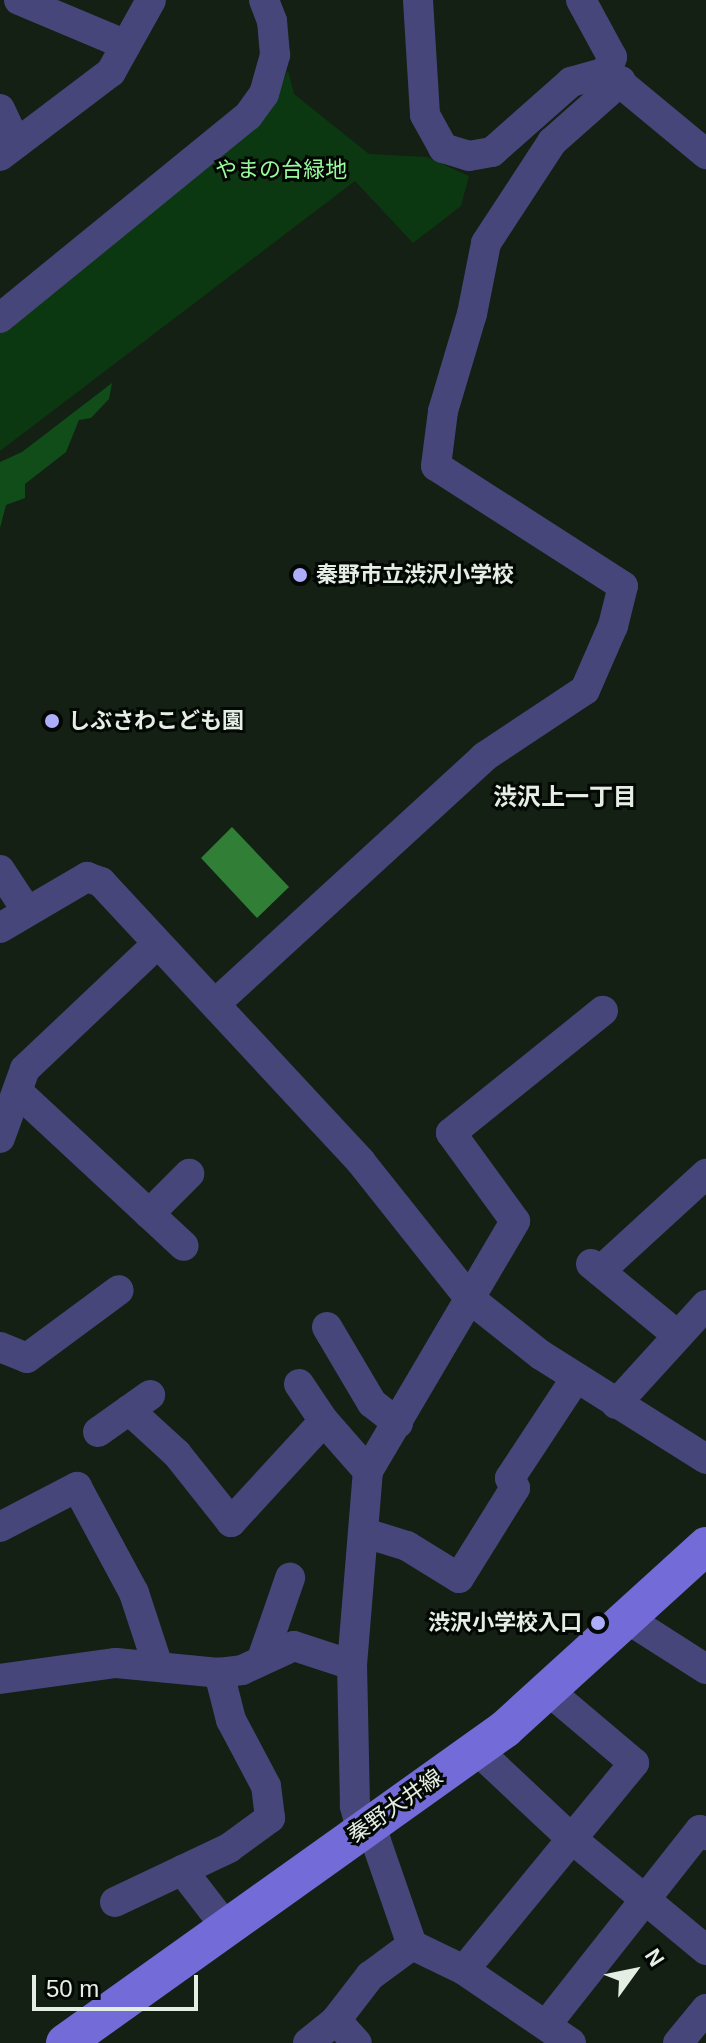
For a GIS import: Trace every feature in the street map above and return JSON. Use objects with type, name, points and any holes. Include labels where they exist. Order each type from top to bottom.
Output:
[{"type":"main road","name":"秦野大井線","points":[[65,2043],[476,1749],[550,1692],[706,1546]]},
{"type":"street","points":[[19,0],[126,45]]},
{"type":"street","points":[[0,109],[8,150],[111,72],[151,0]]},
{"type":"street","points":[[0,318],[248,116],[264,94],[275,55],[272,21],[264,0]]},
{"type":"street","points":[[418,0],[425,115],[436,138],[454,153],[481,157],[492,152],[571,82],[614,76]]},
{"type":"street","points":[[581,0],[612,57],[614,76],[706,154]]},
{"type":"street","points":[[216,1003],[484,757],[585,690],[613,626],[623,586],[436,466],[443,411],[472,314],[486,243],[552,142],[614,76]]},
{"type":"street","points":[[0,870],[27,911]]},
{"type":"street","points":[[0,928],[87,877],[101,882],[361,1162],[469,1298],[500,1328],[706,1459]]},
{"type":"street","points":[[0,1138],[25,1069],[157,944]]},
{"type":"street","points":[[571,2043],[464,1970],[412,1945],[376,1841],[361,1829],[352,1782],[352,1665],[368,1471],[515,1221],[451,1133],[603,1011]]},
{"type":"street","points":[[18,1092],[84,1165],[149,1214],[184,1246]]},
{"type":"street","points":[[149,1214],[189,1174]]},
{"type":"street","points":[[677,1335],[595,1268],[706,1174]]},
{"type":"street","points":[[0,1347],[27,1358],[119,1290]]},
{"type":"street","points":[[616,1404],[706,1305]]},
{"type":"street","points":[[327,1327],[372,1403],[398,1423]]},
{"type":"street","points":[[365,1533],[407,1546],[459,1578],[515,1488],[510,1478],[576,1378]]},
{"type":"street","points":[[299,1384],[324,1421],[368,1471]]},
{"type":"street","points":[[98,1432],[140,1403],[157,1453],[231,1522],[252,1480],[324,1421]]},
{"type":"street","points":[[0,1527],[77,1487],[125,1572],[158,1666]]},
{"type":"street","points":[[263,1656],[290,1578]]},
{"type":"street","points":[[626,1618],[706,1669]]},
{"type":"street","points":[[0,1679],[79,1666],[158,1666],[219,1673],[242,1670],[263,1656],[294,1646],[352,1665]]},
{"type":"street","points":[[115,1902],[229,1848],[270,1818],[266,1786],[231,1720],[219,1673]]},
{"type":"street","points":[[464,1970],[634,1763],[550,1692]]},
{"type":"street","points":[[476,1749],[572,1839],[706,1950]]},
{"type":"street","points":[[546,2025],[700,1830],[706,1835]]},
{"type":"street","points":[[182,1870],[226,1927]]},
{"type":"street","points":[[308,2043],[336,2020],[370,1976],[412,1945]]},
{"type":"street","points":[[678,2043],[706,2009]]},
{"type":"street","points":[[336,2020],[357,2043]]},
{"type":"green space","name":"やまの台緑地","points":[[288,70],[294,94],[369,154],[427,157],[469,176],[461,206],[413,243],[355,181],[0,451],[0,332],[281,86]]},
{"type":"shaded area","points":[[112,383],[109,399],[91,418],[79,420],[66,452],[25,484],[25,498],[6,505],[0,528],[0,462],[22,452]]},
{"type":"shaded area","points":[[232,827],[289,887],[257,918],[201,858]]},
{"type":"place","name":"秦野市立渋沢小学校","points":[[300,575]]},
{"type":"place","name":"しぶさわこども園","points":[[52,721]]},
{"type":"place","name":"渋沢小学校入口","points":[[598,1623]]},
{"type":"district","name":"渋沢上一丁目","points":[[565,797]]}]
